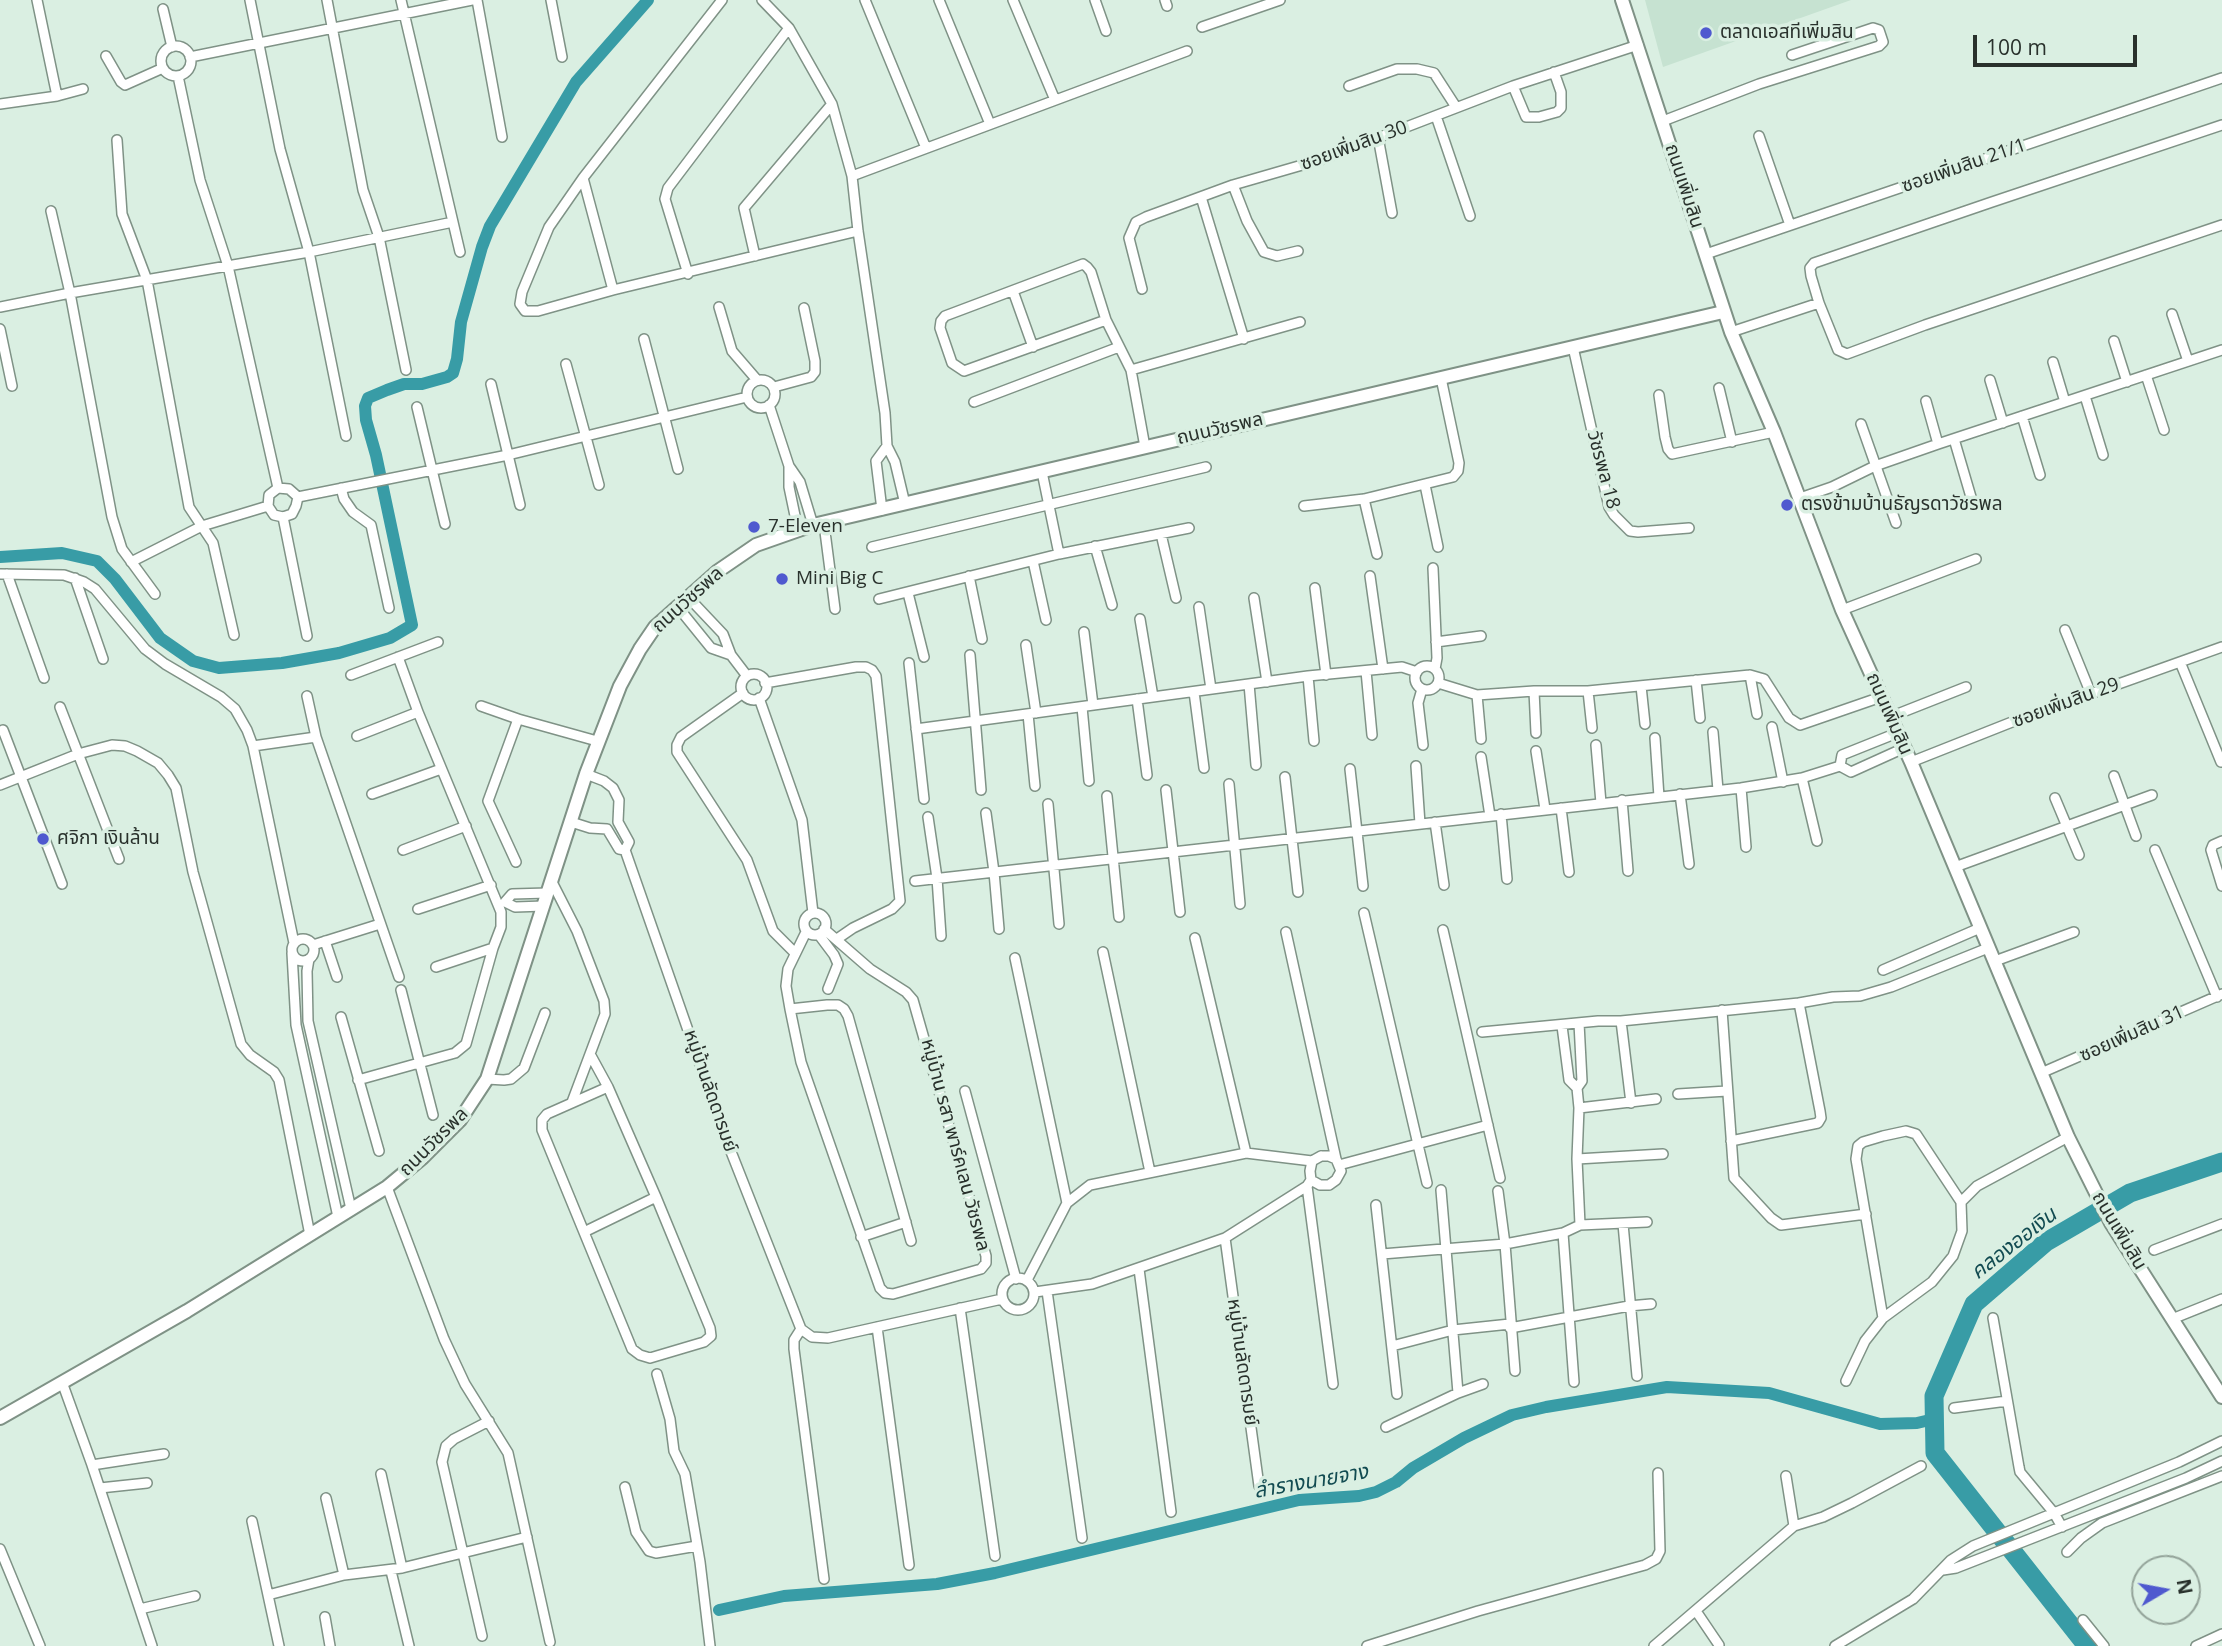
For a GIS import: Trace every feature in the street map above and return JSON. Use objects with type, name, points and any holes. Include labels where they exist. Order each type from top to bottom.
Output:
[{"type":"street","points":[[37,0],[57,96]]},
{"type":"street","points":[[250,0],[280,149],[309,252],[346,436]]},
{"type":"street","points":[[327,0],[363,190],[379,237],[406,370]]},
{"type":"street","points":[[401,0],[460,252]]},
{"type":"street","points":[[190,57],[474,0],[502,137]]},
{"type":"street","points":[[551,0],[562,57]]},
{"type":"street","points":[[722,0],[583,178],[549,227],[520,303],[525,311],[537,311],[858,231]]},
{"type":"street","points":[[762,0],[789,28],[832,104],[852,176],[878,360],[887,446],[895,463],[905,504]]},
{"type":"street","points":[[865,0],[926,148]]},
{"type":"street","points":[[939,0],[990,124]]},
{"type":"street","points":[[1013,0],[1055,100]]},
{"type":"street","points":[[1095,0],[1106,32]]},
{"type":"street","points":[[1202,27],[1280,0]]},
{"type":"street","name":"ถนนเพิ่มสิน","points":[[1622,0],[1723,312],[1774,432],[1842,610],[1891,717],[2068,1137],[2111,1223],[2222,1397]]},
{"type":"street","points":[[163,9],[172,47]]},
{"type":"street","points":[[688,274],[665,199],[668,188],[789,28]]},
{"type":"street","points":[[1663,121],[1759,84],[1879,46],[1883,42],[1876,28],[1792,55]]},
{"type":"street","name":"ซอยเพิ่มสิน 30","points":[[1142,289],[1129,238],[1136,222],[1233,185],[1323,159],[1513,86],[1638,45]]},
{"type":"street","points":[[172,47],[183,48],[190,57],[188,69],[178,76],[169,75],[163,68],[162,55],[172,47]]},
{"type":"street","points":[[852,176],[1187,51]]},
{"type":"street","points":[[106,56],[125,85],[163,68]]},
{"type":"street","points":[[1349,86],[1397,69],[1417,69],[1434,73],[1455,107]]},
{"type":"street","points":[[1513,86],[1526,117],[1557,112],[1561,108],[1561,92],[1554,72]]},
{"type":"street","points":[[178,76],[200,180],[228,266],[278,488]]},
{"type":"street","name":"ซอยเพิ่มสิน 21/1","points":[[1706,254],[2222,78]]},
{"type":"street","points":[[0,104],[57,96],[83,89]]},
{"type":"street","points":[[755,256],[744,208],[832,104]]},
{"type":"street","points":[[1436,116],[1471,216]]},
{"type":"street","points":[[2222,125],[1992,202],[1814,264],[1810,268],[1819,303],[1838,350],[1847,354],[2222,225]]},
{"type":"street","points":[[1759,135],[1790,225]]},
{"type":"street","points":[[1378,136],[1392,213]]},
{"type":"street","points":[[117,139],[122,214],[148,280],[189,507],[213,543],[234,635]]},
{"type":"street","points":[[583,178],[613,290]]},
{"type":"street","points":[[1233,185],[1247,221],[1264,252],[1278,256],[1298,251]]},
{"type":"street","points":[[1201,197],[1244,339]]},
{"type":"street","points":[[51,211],[117,536],[131,562],[155,594]]},
{"type":"street","points":[[0,307],[309,252],[453,222]]},
{"type":"street","points":[[1106,320],[964,371],[952,363],[940,328],[945,316],[1083,264],[1091,272],[1106,320],[1131,370],[1145,447]]},
{"type":"street","points":[[1013,291],[1033,346]]},
{"type":"street","points":[[1731,332],[1819,303]]},
{"type":"street","points":[[719,306],[732,351],[757,380]]},
{"type":"street","points":[[774,387],[811,377],[815,372],[804,309]]},
{"type":"street","name":"ถนนวัชรพล","points":[[0,1418],[187,1311],[387,1187],[445,1136],[466,1112],[487,1079],[597,741],[620,686],[655,627],[718,571],[755,545],[819,524],[1723,312]]},
{"type":"street","points":[[2172,314],[2188,361]]},
{"type":"street","points":[[1131,370],[1300,323]]},
{"type":"street","points":[[0,329],[12,386]]},
{"type":"street","points":[[644,339],[678,469]]},
{"type":"street","points":[[2114,341],[2127,382]]},
{"type":"street","name":"วัชรพล 18","points":[[1573,346],[1609,507],[1614,515],[1630,531],[1689,528]]},
{"type":"street","points":[[974,402],[1119,347]]},
{"type":"street","points":[[1800,498],[1832,487],[1875,466],[1938,444],[2222,351]]},
{"type":"street","points":[[2053,362],[2065,402]]},
{"type":"street","points":[[566,364],[599,485]]},
{"type":"street","points":[[2146,375],[2164,430]]},
{"type":"street","points":[[1304,506],[1364,499],[1453,477],[1460,463],[1441,378]]},
{"type":"street","points":[[757,380],[764,380],[774,387],[775,398],[769,405],[760,408],[752,405],[747,397],[748,387],[757,380]]},
{"type":"street","points":[[1990,380],[2003,423]]},
{"type":"street","points":[[491,384],[520,505]]},
{"type":"street","points":[[1719,388],[1732,442]]},
{"type":"street","points":[[1658,395],[1665,437],[1672,454],[1774,432]]},
{"type":"street","points":[[2085,396],[2103,455]]},
{"type":"street","points":[[298,497],[508,454],[747,397]]},
{"type":"street","points":[[1926,401],[1938,444]]},
{"type":"street","points":[[769,405],[789,466],[800,482],[819,524],[835,609]]},
{"type":"street","points":[[417,407],[445,524]]},
{"type":"street","points":[[2022,416],[2040,475]]},
{"type":"street","points":[[1861,424],[1895,523]]},
{"type":"street","points":[[1954,439],[1972,497]]},
{"type":"street","points":[[882,510],[876,461],[887,446]]},
{"type":"street","points":[[789,466],[789,487],[798,530]]},
{"type":"street","points":[[872,547],[1206,467]]},
{"type":"street","points":[[1042,472],[1059,554]]},
{"type":"street","points":[[1425,485],[1438,547]]},
{"type":"street","points":[[278,488],[289,489],[298,497],[292,514],[284,517],[274,514],[268,506],[269,495],[278,488]]},
{"type":"street","points":[[341,488],[344,499],[353,512],[371,525],[389,608]]},
{"type":"street","points":[[1364,499],[1377,554]]},
{"type":"street","points":[[131,562],[202,526],[268,506]]},
{"type":"street","points":[[284,517],[307,636]]},
{"type":"street","points":[[879,599],[1059,554],[1189,528]]},
{"type":"street","points":[[1161,534],[1176,598]]},
{"type":"street","points":[[1095,546],[1112,605]]},
{"type":"street","points":[[1842,610],[1976,559]]},
{"type":"street","points":[[1033,561],[1046,620]]},
{"type":"street","points":[[1433,568],[1437,658],[1435,669]]},
{"type":"street","points":[[44,678],[3,574],[64,575],[95,589],[145,649],[220,697],[235,709],[247,730],[253,746],[294,943],[292,953],[296,1025],[338,1217]]},
{"type":"street","points":[[969,576],[982,639]]},
{"type":"street","points":[[1370,576],[1383,669]]},
{"type":"street","points":[[75,578],[103,659]]},
{"type":"street","points":[[1315,588],[1326,674]]},
{"type":"street","points":[[908,593],[924,657]]},
{"type":"street","points":[[688,597],[723,634],[731,655],[747,676]]},
{"type":"street","points":[[1254,598],[1266,682]]},
{"type":"street","points":[[677,606],[711,648],[731,655]]},
{"type":"street","points":[[1199,607],[1211,689]]},
{"type":"street","points":[[1140,619],[1153,697]]},
{"type":"street","points":[[2065,630],[2091,694]]},
{"type":"street","points":[[1084,632],[1093,705]]},
{"type":"street","points":[[1436,642],[1481,636]]},
{"type":"street","points":[[351,675],[438,642]]},
{"type":"street","points":[[1026,645],[1035,786]]},
{"type":"street","name":"ซอยเพิ่มสิน 29","points":[[1910,762],[2012,722],[2222,647]]},
{"type":"street","points":[[970,655],[981,790]]},
{"type":"street","points":[[358,1080],[455,1053],[466,1045],[501,926],[501,902],[491,885],[441,769],[398,657]]},
{"type":"street","points":[[2180,662],[2221,762]]},
{"type":"street","points":[[909,663],[924,799]]},
{"type":"street","points":[[1427,666],[1435,669],[1439,676],[1438,683],[1429,690],[1422,689],[1415,680],[1417,672],[1427,666]]},
{"type":"street","points":[[765,682],[856,667],[866,667],[872,670],[876,677],[900,901],[892,909],[837,939]]},
{"type":"street","points":[[916,729],[1308,676],[1402,667],[1417,672]]},
{"type":"street","points":[[1366,671],[1372,735]]},
{"type":"street","points":[[758,675],[765,682],[766,690],[760,698],[752,699],[743,693],[741,686],[747,676],[758,675]]},
{"type":"street","points":[[1438,683],[1476,695],[1588,691],[1750,675],[1763,679],[1789,718],[1800,726],[1881,697]]},
{"type":"street","points":[[1750,675],[1756,713]]},
{"type":"street","points":[[1308,676],[1314,741]]},
{"type":"street","points":[[1696,680],[1700,718]]},
{"type":"street","points":[[1249,684],[1256,765]]},
{"type":"street","points":[[1641,686],[1645,724]]},
{"type":"street","points":[[1891,717],[1966,687]]},
{"type":"street","points":[[1422,689],[1418,703],[1423,745]]},
{"type":"street","points":[[1534,691],[1536,733]]},
{"type":"street","points":[[1588,691],[1592,728]]},
{"type":"street","points":[[1194,692],[1204,768]]},
{"type":"street","points":[[743,693],[681,737],[677,752],[747,860],[773,931],[794,953]]},
{"type":"street","points":[[1476,695],[1481,739]]},
{"type":"street","points":[[307,696],[316,737],[399,977]]},
{"type":"street","points":[[760,698],[802,820],[813,913]]},
{"type":"street","points":[[1137,699],[1147,775]]},
{"type":"street","points":[[481,706],[597,741]]},
{"type":"street","points":[[1082,707],[1089,781]]},
{"type":"street","points":[[60,708],[119,859]]},
{"type":"street","points":[[357,736],[418,712]]},
{"type":"street","points":[[516,862],[488,801],[518,719]]},
{"type":"street","points":[[1772,727],[1783,782]]},
{"type":"street","points":[[3,730],[62,884]]},
{"type":"street","points":[[1713,733],[1718,790]]},
{"type":"street","points":[[1840,766],[1842,755],[1897,733]]},
{"type":"street","points":[[253,746],[316,737]]},
{"type":"street","points":[[1654,738],[1659,797]]},
{"type":"street","points":[[0,785],[78,754],[112,745],[125,746],[158,763],[176,788],[193,872],[241,1044],[250,1055],[274,1072],[279,1080],[310,1235]]},
{"type":"street","points":[[1595,745],[1601,803]]},
{"type":"street","points":[[915,881],[1741,788],[1802,778],[1840,766],[1851,772],[1904,748]]},
{"type":"street","points":[[1536,751],[1545,809]]},
{"type":"street","points":[[1481,757],[1490,816]]},
{"type":"street","points":[[1416,766],[1420,824]]},
{"type":"street","points":[[372,794],[441,769]]},
{"type":"street","points":[[1350,769],[1363,886]]},
{"type":"street","name":"หมู่บ้านลัดดารมย์","points":[[586,774],[613,788],[619,800],[618,822],[629,842],[625,849],[726,1139],[801,1329]]},
{"type":"street","points":[[2114,776],[2136,836]]},
{"type":"street","points":[[1285,777],[1297,892]]},
{"type":"street","points":[[1802,778],[1817,841]]},
{"type":"street","points":[[1229,784],[1240,904]]},
{"type":"street","points":[[1741,788],[1746,847]]},
{"type":"street","points":[[1166,790],[1180,912]]},
{"type":"street","points":[[1680,794],[1689,864]]},
{"type":"street","points":[[1955,867],[2152,795]]},
{"type":"street","points":[[1107,796],[1119,917]]},
{"type":"street","points":[[2054,798],[2079,855]]},
{"type":"street","points":[[1622,800],[1628,871]]},
{"type":"street","points":[[1048,804],[1059,924]]},
{"type":"street","points":[[1561,808],[1569,872]]},
{"type":"street","points":[[986,813],[999,929]]},
{"type":"street","points":[[1501,814],[1507,879]]},
{"type":"street","points":[[928,817],[942,936]]},
{"type":"street","points":[[571,822],[590,828],[607,829],[618,822]]},
{"type":"street","points":[[1435,822],[1444,885]]},
{"type":"street","points":[[403,850],[466,826]]},
{"type":"street","name":"หมู่บ้านลัดดารมย์","points":[[607,829],[619,849],[625,849]]},
{"type":"street","points":[[2222,841],[2211,849],[2222,886]]},
{"type":"street","points":[[2155,850],[2219,996]]},
{"type":"street","points":[[418,909],[491,885]]},
{"type":"street","points":[[501,902],[515,907],[548,894],[578,931],[604,1001],[606,1014],[572,1102]]},
{"type":"street","points":[[813,913],[804,920],[806,932],[822,932]]},
{"type":"street","points":[[813,913],[824,918],[822,932],[838,964],[828,989]]},
{"type":"street","points":[[1364,913],[1427,1183]]},
{"type":"street","points":[[313,945],[380,924]]},
{"type":"street","points":[[1883,970],[1980,928]]},
{"type":"street","points":[[1443,930],[1500,1178]]},
{"type":"street","name":"หมู่บ้าน รสา พาร์คเลน วัชรพล","points":[[806,932],[794,953],[787,978],[790,1009],[801,1062],[880,1288],[885,1293],[893,1294],[981,1269],[986,1263],[986,1256],[913,1000],[906,992],[870,969],[837,939],[822,932]]},
{"type":"street","points":[[1035,1292],[1092,1284],[1225,1238],[1309,1183],[1329,1185],[1336,1180],[1341,1171],[1286,932]]},
{"type":"street","points":[[1995,961],[2074,932]]},
{"type":"street","points":[[294,943],[304,938],[313,945],[307,982],[308,1021],[351,1209]]},
{"type":"street","points":[[1195,938],[1246,1153]]},
{"type":"street","points":[[325,941],[337,977]]},
{"type":"street","points":[[436,967],[493,948]]},
{"type":"street","points":[[1482,1032],[1621,1021],[1860,996],[1891,987],[1989,948]]},
{"type":"street","points":[[1103,951],[1150,1172]]},
{"type":"street","points":[[292,953],[299,960],[309,959]]},
{"type":"street","points":[[1015,958],[1067,1203]]},
{"type":"street","points":[[401,990],[433,1115]]},
{"type":"street","name":"ซอยเพิ่มสิน 31","points":[[2041,1073],[2219,996]]},
{"type":"street","points":[[1731,1141],[1818,1124],[1821,1118],[1798,1003]]},
{"type":"street","points":[[790,1009],[827,1005],[838,1005],[844,1009],[911,1241]]},
{"type":"street","points":[[1723,1010],[1734,1178],[1771,1219],[1781,1224],[1866,1214]]},
{"type":"street","points":[[487,1079],[510,1079],[524,1068],[545,1013]]},
{"type":"street","points":[[341,1017],[379,1151]]},
{"type":"street","points":[[1621,1021],[1631,1102]]},
{"type":"street","points":[[1577,1088],[1582,1082],[1579,1023]]},
{"type":"street","points":[[1562,1026],[1569,1080],[1577,1088],[1579,1108],[1577,1159],[1580,1226]]},
{"type":"street","points":[[590,1054],[608,1087],[710,1328],[711,1336],[704,1342],[650,1358],[632,1349],[542,1130],[542,1120],[547,1114],[608,1087]]},
{"type":"street","points":[[965,1091],[1016,1279]]},
{"type":"street","points":[[1678,1094],[1727,1091]]},
{"type":"street","points":[[1579,1108],[1656,1100]]},
{"type":"street","points":[[1027,1280],[1067,1203],[1090,1185],[1246,1153],[1312,1161],[1321,1156],[1329,1156],[1338,1162],[1418,1145],[1488,1125]]},
{"type":"street","points":[[319,1130],[332,1126]]},
{"type":"street","points":[[1846,1381],[1865,1341],[1883,1318],[1932,1282],[1953,1256],[1962,1231],[1961,1202],[1916,1134],[1906,1131],[1863,1142],[1856,1151],[1883,1318]]},
{"type":"street","points":[[1961,1202],[1977,1186],[2068,1137]]},
{"type":"street","points":[[1577,1159],[1663,1154]]},
{"type":"street","points":[[326,1161],[340,1157]]},
{"type":"street","points":[[1312,1161],[1309,1183],[1333,1384]]},
{"type":"street","points":[[387,1187],[444,1339],[465,1384],[508,1452],[550,1642]]},
{"type":"street","points":[[1441,1190],[1458,1393]]},
{"type":"street","points":[[1498,1191],[1515,1371]]},
{"type":"street","points":[[584,1231],[656,1197]]},
{"type":"street","points":[[1376,1206],[1397,1394]]},
{"type":"street","points":[[862,1237],[906,1222]]},
{"type":"street","points":[[1382,1254],[1505,1244],[1563,1233],[1580,1226],[1647,1222]]},
{"type":"street","points":[[1623,1224],[1637,1377]]},
{"type":"street","points":[[2154,1250],[2222,1224]]},
{"type":"street","points":[[1563,1233],[1574,1382]]},
{"type":"street","name":"หมู่บ้านลัดดารมย์","points":[[1225,1238],[1259,1486]]},
{"type":"street","points":[[1139,1269],[1171,1512]]},
{"type":"street","points":[[1016,1279],[1027,1280],[1035,1292],[1029,1307],[1019,1311],[1011,1310],[1002,1299],[1005,1284],[1016,1279]]},
{"type":"street","points":[[1048,1291],[1082,1538]]},
{"type":"street","points":[[2172,1319],[2222,1298]]},
{"type":"street","points":[[824,1579],[794,1340],[801,1329],[812,1337],[828,1338],[1002,1299]]},
{"type":"street","points":[[1392,1346],[1453,1331],[1510,1326],[1651,1304]]},
{"type":"street","points":[[960,1308],[995,1556]]},
{"type":"street","points":[[1993,1318],[2020,1472],[2054,1513],[2062,1527]]},
{"type":"street","points":[[877,1327],[909,1565]]},
{"type":"street","points":[[657,1374],[670,1419],[674,1451],[685,1474],[710,1646]]},
{"type":"street","points":[[62,1382],[152,1646]]},
{"type":"street","points":[[1385,1427],[1482,1384]]},
{"type":"street","points":[[1954,1408],[2007,1401]]},
{"type":"street","points":[[482,1636],[442,1462],[446,1446],[489,1420]]},
{"type":"street","points":[[1835,1646],[1913,1599],[1951,1560],[1973,1546],[2179,1462],[2222,1441]]},
{"type":"street","points":[[92,1465],[164,1454]]},
{"type":"street","points":[[1943,1570],[1956,1568],[2034,1538],[2222,1461]]},
{"type":"street","points":[[1654,1646],[1794,1526],[1823,1517],[1921,1466]]},
{"type":"street","points":[[1367,1646],[1478,1611],[1645,1566],[1656,1559],[1660,1551],[1658,1474]]},
{"type":"street","points":[[381,1475],[402,1569]]},
{"type":"street","points":[[1786,1476],[1794,1526]]},
{"type":"street","points":[[2067,1552],[2102,1522],[2222,1476]]},
{"type":"street","points":[[100,1488],[147,1483]]},
{"type":"street","points":[[625,1486],[636,1532],[649,1550],[656,1553],[697,1546]]},
{"type":"street","points":[[326,1498],[344,1576]]},
{"type":"street","points":[[252,1521],[279,1646]]},
{"type":"street","points":[[268,1595],[344,1576],[402,1569],[527,1537]]},
{"type":"street","points":[[0,1549],[40,1646]]},
{"type":"street","points":[[391,1571],[410,1646]]},
{"type":"street","points":[[140,1609],[194,1596]]},
{"type":"street","points":[[1696,1611],[1719,1645]]},
{"type":"street","points":[[325,1617],[330,1646]]},
{"type":"street","points":[[2083,1620],[2104,1646]]},
{"type":"street","points":[[2196,1646],[2222,1634]]},
{"type":"shaded area","name":"ตลาดเอสทีเพิ่มสิน","points":[[1645,0],[1851,0],[1663,67]]},
{"type":"waterway","points":[[0,557],[62,553],[97,561],[115,579],[160,638],[193,661],[219,668],[282,663],[339,653],[390,638],[412,625],[366,420],[365,406],[368,398],[404,384],[422,384],[453,373],[461,322],[490,226],[576,82],[648,0]]},
{"type":"waterway","name":"คลองออเงิน","points":[[2087,1646],[1935,1453],[1934,1396],[1974,1304],[2046,1242],[2130,1193],[2222,1162]]},
{"type":"waterway","name":"ลำรางนายจาง","points":[[719,1610],[784,1596],[937,1584],[995,1573],[1299,1500],[1359,1496],[1376,1492],[1396,1482],[1413,1468],[1464,1438],[1512,1415],[1667,1387],[1769,1393],[1880,1424],[1917,1423],[1934,1419]]},
{"type":"place","name":"ตลาดเอสทีเพิ่มสิน","points":[[1706,33]]},
{"type":"place","name":"ตรงข้ามบ้านธัญรดาวัชรพล","points":[[1787,505]]},
{"type":"place","name":"7-Eleven","points":[[754,527]]},
{"type":"place","name":"Mini Big C","points":[[782,579]]},
{"type":"place","name":"ศจิกา เงินล้าน","points":[[43,839]]}]
